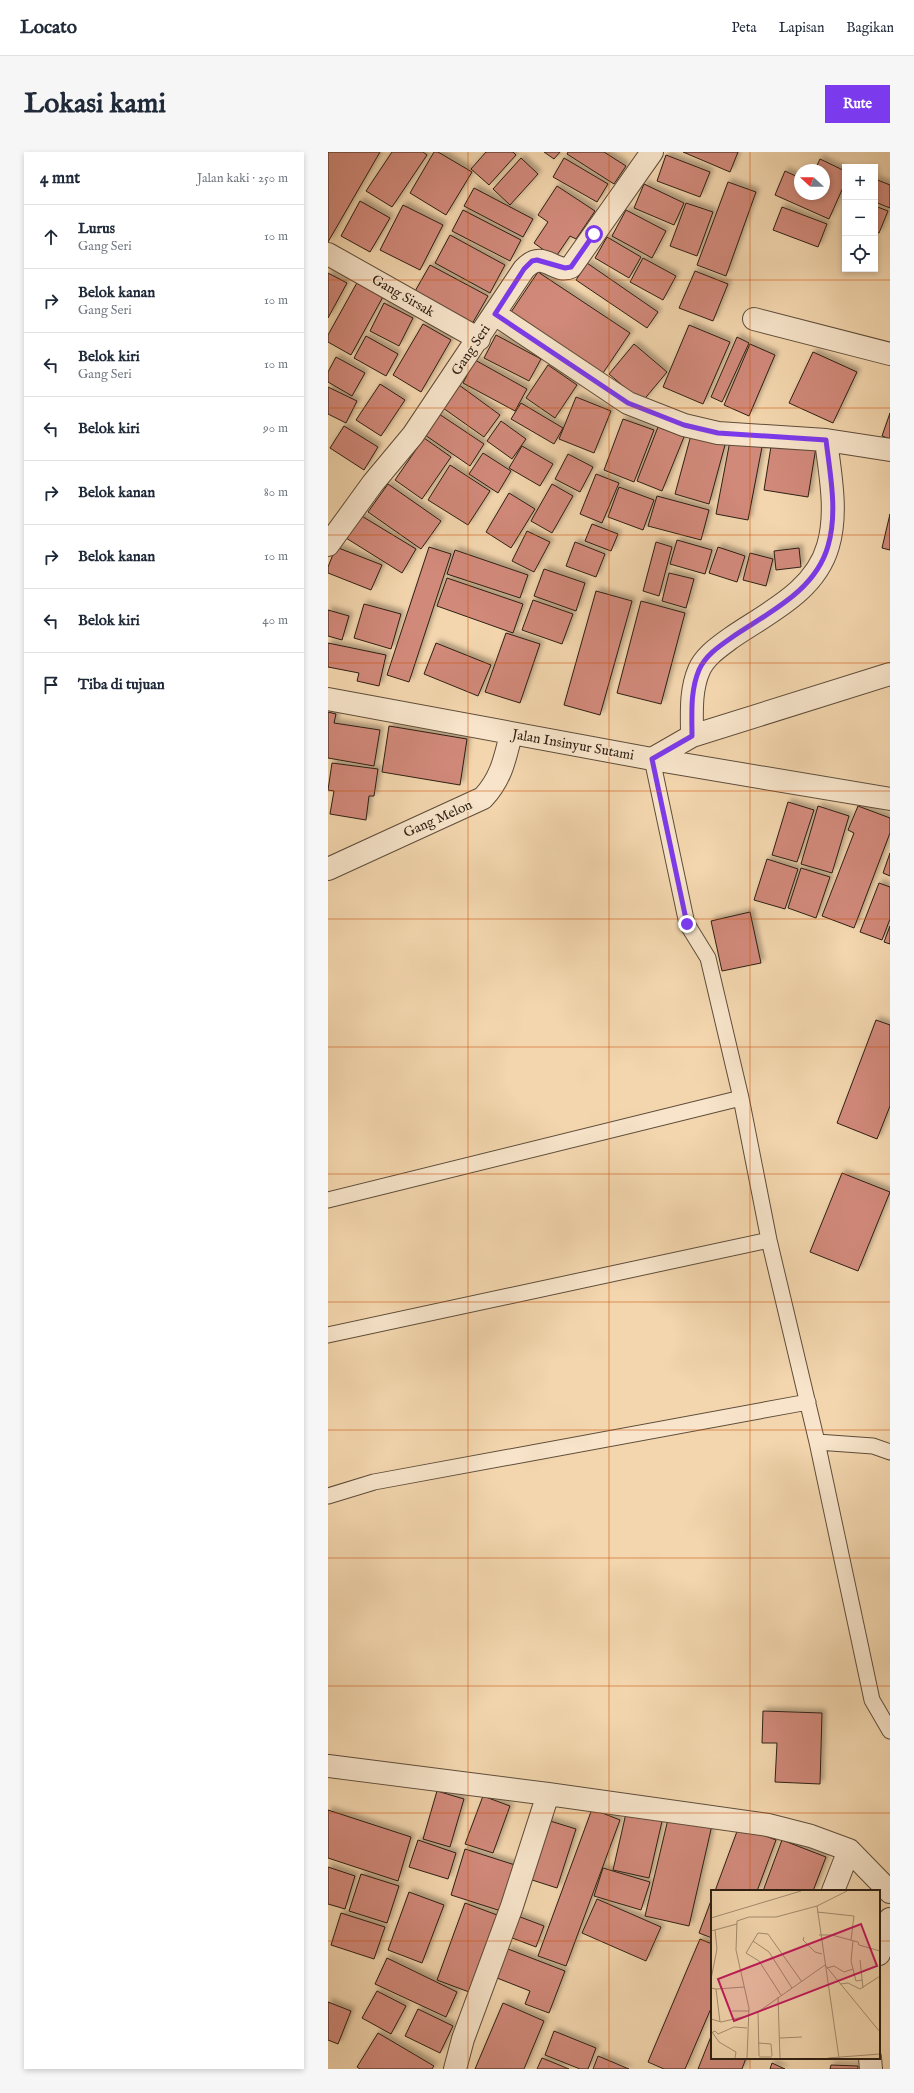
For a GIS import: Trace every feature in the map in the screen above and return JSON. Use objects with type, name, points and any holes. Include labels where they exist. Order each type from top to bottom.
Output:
[{"type":"street","name":"Gang Seri","points":[[328,545],[373,483],[413,435],[479,339],[524,269],[532,261],[542,261],[565,268],[571,267],[652,152]]},
{"type":"street","name":"Gang Sirsak","points":[[328,254],[479,339]]},
{"type":"street","points":[[495,314],[628,403],[677,422],[718,433],[826,440],[890,450]]},
{"type":"street","points":[[754,319],[890,354]]},
{"type":"street","points":[[692,736],[692,692],[699,669],[706,658],[717,648],[774,610],[803,588],[817,571],[824,559],[831,528],[833,490],[826,440]]},
{"type":"street","points":[[652,759],[692,736],[890,674]]},
{"type":"street","name":"Jalan Insinyur Sutami","points":[[328,699],[511,734],[890,799]]},
{"type":"street","name":"Gang Melon","points":[[328,869],[483,798],[497,781],[511,734]]},
{"type":"street","points":[[328,1766],[548,1794],[768,1826],[811,1836],[849,1850],[890,1892]]},
{"type":"street","points":[[455,2069],[463,2039],[512,1906],[548,1794]]},
{"type":"street","points":[[833,1890],[849,1850]]},
{"type":"street","points":[[880,1951],[890,1919]]},
{"type":"street","points":[[870,2059],[871,2069]]},
{"type":"lane","points":[[652,759],[687,924],[708,958],[740,1098],[769,1240],[817,1442],[872,1700],[890,1731]]},
{"type":"lane","points":[[328,1200],[740,1098]]},
{"type":"lane","points":[[328,1335],[769,1240]]},
{"type":"lane","points":[[328,1496],[374,1482],[808,1402]]},
{"type":"lane","points":[[817,1442],[873,1446],[890,1452]]},
{"type":"building","points":[[328,152],[380,152],[328,242]]},
{"type":"building","points":[[392,152],[423,152],[427,155],[392,207],[366,191]]},
{"type":"building","points":[[434,152],[438,152],[472,172],[446,215],[410,193]]},
{"type":"building","points":[[486,152],[513,152],[516,155],[489,185],[471,169]]},
{"type":"building","points":[[544,152],[560,152],[554,159]]},
{"type":"building","points":[[568,152],[604,152],[626,166],[614,184],[567,154]]},
{"type":"building","points":[[683,152],[738,152],[730,172]]},
{"type":"building","points":[[666,155],[710,172],[700,197],[657,181]]},
{"type":"building","points":[[521,158],[538,174],[510,205],[493,189]]},
{"type":"building","points":[[564,158],[608,184],[597,202],[553,177]]},
{"type":"building","points":[[820,159],[842,170],[842,190],[829,219],[775,195],[785,171],[794,175],[794,200],[830,200],[830,164],[818,164]]},
{"type":"building","points":[[878,180],[890,185],[890,208],[878,203]]},
{"type":"building","points":[[728,182],[756,192],[726,276],[697,265]]},
{"type":"building","points":[[644,184],[684,203],[674,225],[634,208]]},
{"type":"building","points":[[557,186],[595,211],[576,239],[570,236],[555,258],[534,243],[548,222],[538,215]]},
{"type":"building","points":[[474,188],[533,219],[523,237],[464,206]]},
{"type":"building","points":[[360,201],[390,218],[370,252],[341,236]]},
{"type":"building","points":[[686,203],[713,212],[697,256],[670,246]]},
{"type":"building","points":[[403,205],[443,225],[420,270],[380,250]]},
{"type":"building","points":[[782,207],[827,224],[818,247],[773,230]]},
{"type":"building","points":[[878,207],[888,211],[878,233]]},
{"type":"building","points":[[463,210],[521,240],[510,261],[452,231]]},
{"type":"building","points":[[626,210],[666,231],[652,258],[612,236]]},
{"type":"building","points":[[450,235],[505,265],[490,293],[435,263]]},
{"type":"building","points":[[607,237],[641,257],[629,278],[595,258]]},
{"type":"building","points":[[643,258],[676,276],[663,300],[630,282]]},
{"type":"building","points":[[587,263],[658,312],[647,328],[576,280]]},
{"type":"building","points":[[430,265],[488,296],[472,324],[414,293]]},
{"type":"building","points":[[695,271],[728,284],[713,321],[679,308]]},
{"type":"building","points":[[538,272],[630,333],[603,373],[511,312]]},
{"type":"building","points":[[328,273],[347,283],[328,318]]},
{"type":"building","points":[[358,281],[384,295],[351,355],[328,342],[328,335]]},
{"type":"building","points":[[384,303],[413,318],[399,346],[370,331]]},
{"type":"building","points":[[423,324],[451,340],[421,392],[393,375]]},
{"type":"building","points":[[689,325],[730,342],[703,404],[663,387]]},
{"type":"building","points":[[496,335],[541,359],[529,381],[484,358]]},
{"type":"building","points":[[366,336],[398,354],[386,376],[354,358]]},
{"type":"building","points":[[737,337],[749,343],[722,402],[711,397]]},
{"type":"building","points":[[634,344],[667,372],[642,402],[609,374]]},
{"type":"building","points":[[750,344],[775,355],[749,416],[724,405]]},
{"type":"building","points":[[813,352],[857,372],[833,423],[789,403]]},
{"type":"building","points":[[336,357],[365,373],[352,396],[328,382],[328,372]]},
{"type":"building","points":[[475,360],[527,389],[515,411],[463,383]]},
{"type":"building","points":[[548,365],[577,385],[555,418],[526,398]]},
{"type":"building","points":[[380,384],[405,400],[381,436],[356,420]]},
{"type":"building","points":[[459,385],[500,415],[484,437],[443,408]]},
{"type":"building","points":[[328,387],[357,401],[346,423],[328,414]]},
{"type":"building","points":[[576,397],[611,411],[594,453],[559,439]]},
{"type":"building","points":[[521,403],[563,428],[554,444],[511,419]]},
{"type":"building","points":[[890,413],[890,439],[882,436]]},
{"type":"building","points":[[439,414],[484,444],[470,466],[425,435]]},
{"type":"building","points":[[623,419],[654,430],[634,482],[604,470]]},
{"type":"building","points":[[501,421],[526,439],[512,459],[487,441]]},
{"type":"building","points":[[344,426],[378,447],[364,470],[330,448]]},
{"type":"building","points":[[658,427],[684,437],[662,491],[637,481]]},
{"type":"building","points":[[691,435],[725,445],[709,504],[675,494]]},
{"type":"building","points":[[424,438],[451,457],[422,499],[395,480]]},
{"type":"building","points":[[772,440],[816,447],[808,497],[764,490]]},
{"type":"building","points":[[730,441],[762,447],[748,520],[716,514]]},
{"type":"building","points":[[522,446],[553,464],[540,486],[509,468]]},
{"type":"building","points":[[483,453],[511,471],[498,493],[469,474]]},
{"type":"building","points":[[568,454],[593,467],[580,492],[555,479]]},
{"type":"building","points":[[450,465],[490,491],[468,525],[428,500]]},
{"type":"building","points":[[596,474],[619,483],[602,523],[580,514]]},
{"type":"building","points":[[388,484],[441,521],[421,549],[368,512]]},
{"type":"building","points":[[552,484],[573,496],[552,533],[531,521]]},
{"type":"building","points":[[619,487],[654,500],[643,530],[608,517]]},
{"type":"building","points":[[509,493],[535,509],[511,548],[486,532]]},
{"type":"building","points":[[657,496],[709,510],[701,540],[648,526]]},
{"type":"building","points":[[890,514],[890,550],[882,548]]},
{"type":"building","points":[[360,515],[416,549],[402,573],[346,538]]},
{"type":"building","points":[[592,524],[618,534],[611,551],[585,541]]},
{"type":"building","points":[[527,531],[550,542],[534,572],[512,561]]},
{"type":"building","points":[[677,540],[712,550],[705,574],[670,564]]},
{"type":"building","points":[[575,542],[605,554],[596,577],[566,566]]},
{"type":"building","points":[[656,542],[672,547],[659,596],[643,591]]},
{"type":"building","points":[[336,547],[382,565],[371,590],[328,573],[328,567]]},
{"type":"building","points":[[429,547],[451,554],[409,682],[387,675]]},
{"type":"building","points":[[718,547],[745,556],[737,582],[709,573]]},
{"type":"building","points":[[799,548],[801,567],[776,570],[774,551]]},
{"type":"building","points":[[455,550],[528,575],[520,598],[447,574]]},
{"type":"building","points":[[750,553],[773,559],[766,586],[743,580]]},
{"type":"building","points":[[544,569],[585,583],[576,611],[534,596]]},
{"type":"building","points":[[669,573],[694,579],[686,608],[662,601]]},
{"type":"building","points":[[447,578],[523,604],[513,633],[437,606]]},
{"type":"building","points":[[596,591],[632,601],[600,715],[564,705]]},
{"type":"building","points":[[533,600],[573,614],[562,644],[522,630]]},
{"type":"building","points":[[641,601],[685,613],[661,704],[617,693]]},
{"type":"building","points":[[364,604],[401,614],[391,649],[354,638]]},
{"type":"building","points":[[328,610],[349,616],[342,640],[328,636]]},
{"type":"building","points":[[506,633],[540,644],[520,703],[485,692]]},
{"type":"building","points":[[328,643],[386,655],[379,686],[357,681],[359,673],[328,667]]},
{"type":"building","points":[[436,643],[491,665],[478,696],[424,674]]},
{"type":"building","points":[[328,712],[336,714],[334,723],[380,730],[374,766],[328,758]]},
{"type":"building","points":[[389,726],[467,739],[460,785],[382,772]]},
{"type":"building","points":[[332,763],[378,769],[374,796],[369,796],[366,820],[330,814],[334,791],[328,790]]},
{"type":"building","points":[[788,802],[814,810],[797,862],[772,855]]},
{"type":"building","points":[[818,806],[849,816],[832,873],[801,864]]},
{"type":"building","points":[[858,806],[890,818],[890,833],[854,928],[822,916],[854,833],[848,830]]},
{"type":"building","points":[[890,853],[890,876],[883,873]]},
{"type":"building","points":[[767,859],[798,869],[785,909],[754,900]]},
{"type":"building","points":[[801,868],[830,877],[816,918],[788,908]]},
{"type":"building","points":[[879,883],[890,887],[890,919],[882,940],[860,932]]},
{"type":"building","points":[[750,912],[761,963],[722,971],[711,921]]},
{"type":"building","points":[[890,926],[890,944],[884,942]]},
{"type":"building","points":[[876,1020],[890,1025],[890,1106],[877,1139],[837,1123]]},
{"type":"building","points":[[842,1173],[890,1192],[858,1271],[810,1252]]},
{"type":"building","points":[[763,1711],[822,1713],[820,1784],[775,1782],[777,1743],[762,1743]]},
{"type":"building","points":[[437,1791],[464,1799],[450,1847],[423,1839]]},
{"type":"building","points":[[483,1796],[510,1806],[493,1853],[465,1844]]},
{"type":"building","points":[[592,1809],[620,1820],[566,1966],[538,1956]]},
{"type":"building","points":[[627,1809],[663,1817],[649,1878],[613,1870]]},
{"type":"building","points":[[328,1810],[411,1837],[398,1881],[328,1858]]},
{"type":"building","points":[[669,1815],[712,1825],[689,1926],[645,1916]]},
{"type":"building","points":[[547,1820],[576,1829],[557,1888],[529,1879]]},
{"type":"building","points":[[739,1826],[776,1840],[757,1890],[715,1890]]},
{"type":"building","points":[[418,1840],[456,1853],[448,1879],[409,1867]]},
{"type":"building","points":[[782,1840],[826,1857],[813,1890],[763,1890]]},
{"type":"building","points":[[465,1849],[515,1865],[501,1911],[451,1895]]},
{"type":"building","points":[[328,1867],[355,1876],[345,1909],[328,1904]]},
{"type":"building","points":[[603,1868],[650,1882],[641,1910],[594,1896]]},
{"type":"building","points":[[361,1874],[399,1886],[387,1923],[349,1911]]},
{"type":"building","points":[[409,1892],[444,1905],[422,1963],[388,1950]]},
{"type":"building","points":[[597,1899],[661,1927],[646,1961],[582,1933]]},
{"type":"building","points":[[711,1901],[711,1938],[699,1933]]},
{"type":"building","points":[[465,1903],[497,1915],[469,1992],[437,1980]]},
{"type":"building","points":[[341,1913],[385,1927],[374,1959],[331,1945]]},
{"type":"building","points":[[515,1915],[544,1926],[536,1947],[507,1936]]},
{"type":"building","points":[[700,1939],[711,1944],[711,2008],[685,2069],[664,2069],[648,2062]]},
{"type":"building","points":[[508,1949],[565,1971],[549,2013],[525,2004],[530,1991],[497,1978]]},
{"type":"building","points":[[387,1958],[457,1992],[446,2017],[375,1984]]},
{"type":"building","points":[[377,1991],[406,2006],[391,2034],[362,2018]]},
{"type":"building","points":[[328,2002],[351,2011],[338,2044],[328,2040]]},
{"type":"building","points":[[503,2003],[544,2021],[524,2069],[475,2069]]},
{"type":"building","points":[[418,2009],[453,2026],[440,2053],[405,2036]]},
{"type":"building","points":[[554,2031],[596,2048],[588,2069],[580,2069],[545,2055]]},
{"type":"building","points":[[378,2033],[434,2066],[432,2069],[360,2069],[357,2067]]},
{"type":"building","points":[[711,2036],[711,2059],[746,2059],[742,2069],[698,2069]]},
{"type":"building","points":[[598,2056],[629,2069],[593,2069]]},
{"type":"building","points":[[542,2058],[569,2069],[537,2069]]},
{"type":"building","points":[[772,2063],[785,2069],[770,2069]]},
{"type":"building","points":[[831,2065],[858,2066],[858,2069],[830,2069]]},
{"type":"route","points":[[594,234],[571,267],[565,268],[542,261],[532,261],[524,269],[495,314],[628,403],[684,425],[718,433],[752,434],[826,440],[833,490],[831,528],[828,546],[824,559],[817,571],[803,588],[774,610],[739,632],[706,658],[699,669],[692,692],[692,736],[652,759],[687,924]]}]
